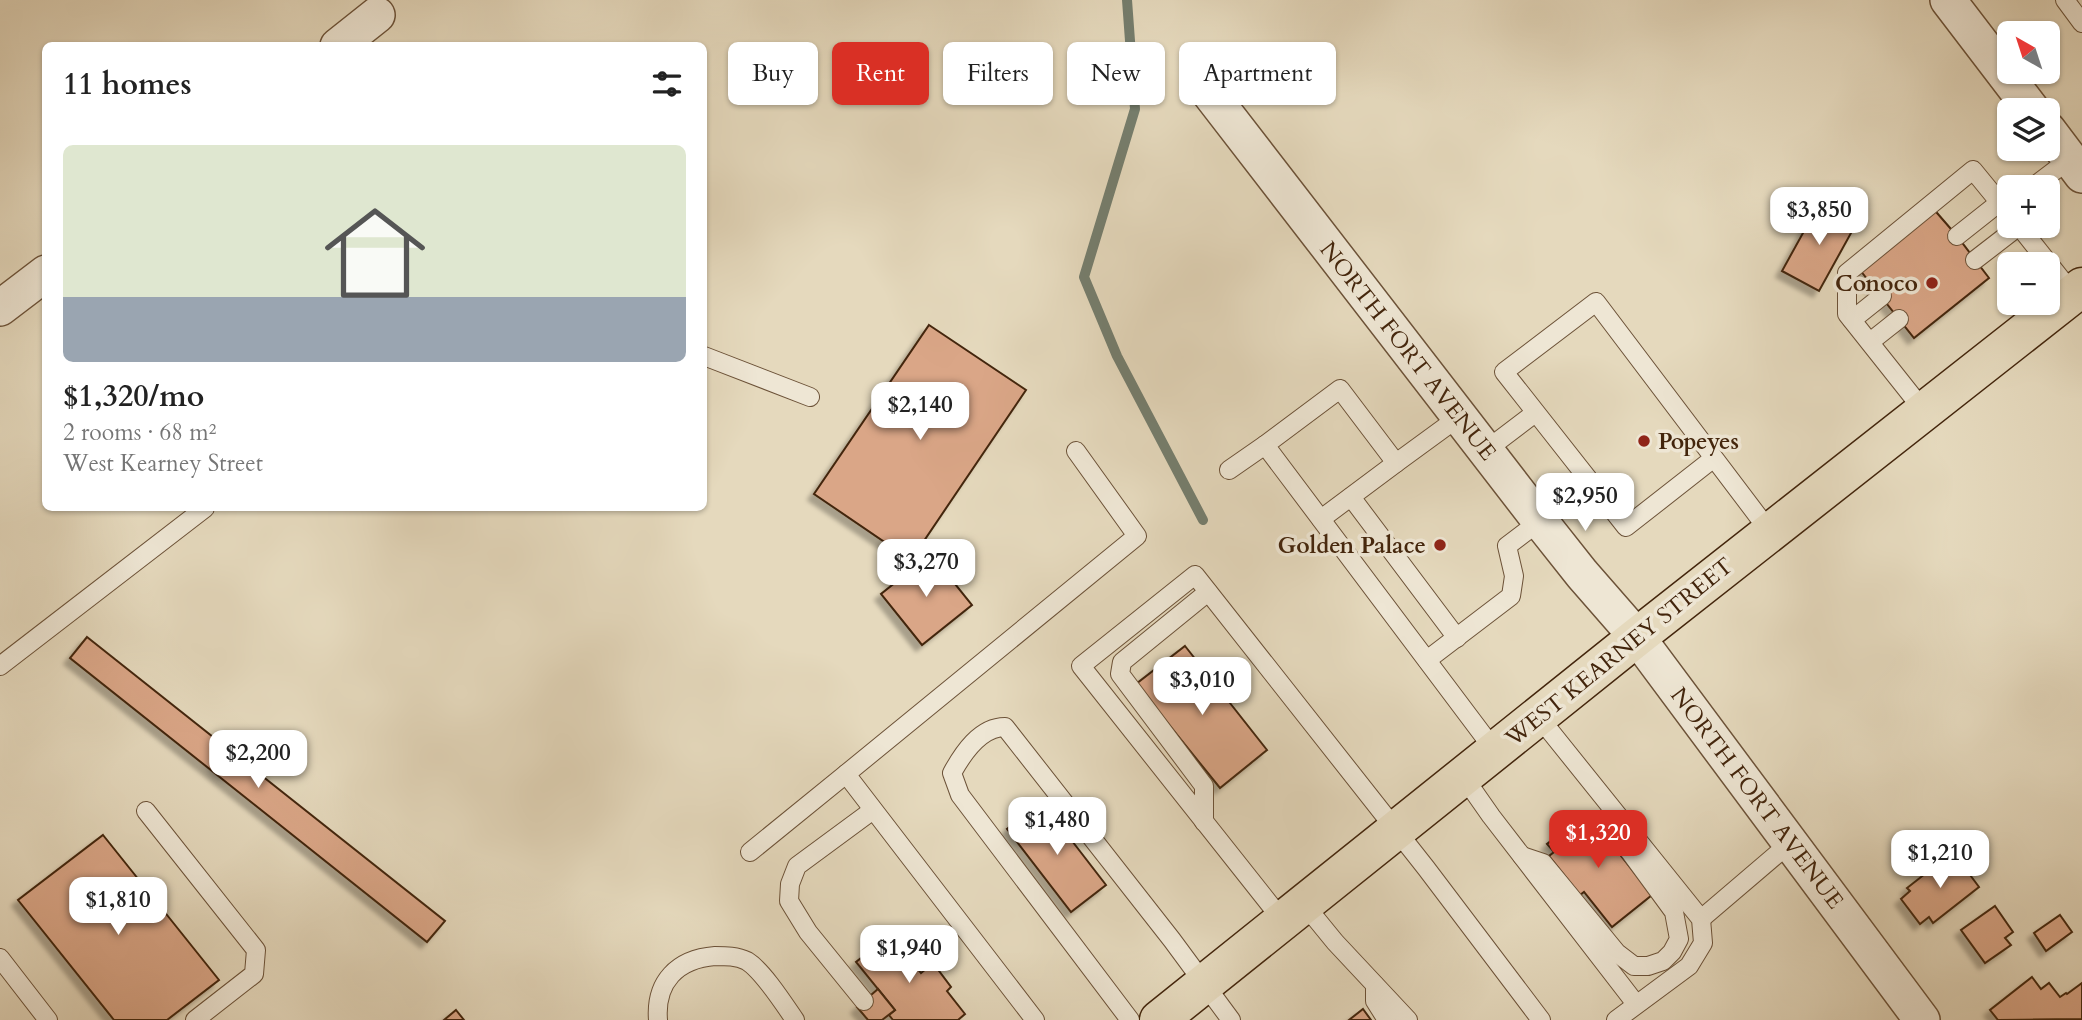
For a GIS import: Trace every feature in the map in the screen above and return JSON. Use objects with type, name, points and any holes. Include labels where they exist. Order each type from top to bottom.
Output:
[{"type":"main road","name":"WEST KEARNEY STREET","points":[[1159,1020],[1637,636],[2077,290]]},
{"type":"street","points":[[1948,0],[2023,98]]},
{"type":"street","points":[[343,42],[377,15]]},
{"type":"street","name":"NORTH FORT AVENUE","points":[[1219,105],[1458,417],[1582,574],[1637,636],[1922,1020]]},
{"type":"street","points":[[2060,146],[2076,167]]},
{"type":"street","points":[[0,308],[42,276]]},
{"type":"lane","points":[[2065,0],[2082,23]]},
{"type":"lane","points":[[2059,175],[2076,167]]},
{"type":"lane","points":[[1924,411],[1847,314],[1847,273],[1973,170],[1997,198]]},
{"type":"lane","points":[[1958,236],[1997,213]]},
{"type":"lane","points":[[1975,260],[2003,238]]},
{"type":"lane","points":[[2030,238],[2077,290]]},
{"type":"lane","points":[[1852,320],[1882,296]]},
{"type":"lane","points":[[1714,458],[1626,527],[1504,372],[1596,302],[1770,532]]},
{"type":"lane","points":[[1870,342],[1899,319]]},
{"type":"lane","points":[[707,357],[810,397]]},
{"type":"lane","points":[[1229,470],[1340,389],[1396,463]]},
{"type":"lane","points":[[1485,451],[1535,413]]},
{"type":"lane","points":[[1321,519],[1458,417]]},
{"type":"lane","points":[[1265,444],[1495,751]]},
{"type":"lane","points":[[750,852],[1137,536],[1076,451]]},
{"type":"lane","points":[[1352,497],[1457,638]]},
{"type":"lane","points":[[0,666],[201,511]]},
{"type":"lane","points":[[1427,660],[1511,596],[1514,576],[1507,546],[1540,521]]},
{"type":"lane","points":[[1408,1020],[1335,942],[1294,912],[1204,822],[1081,666],[1195,575],[1396,830],[1541,1020]]},
{"type":"lane","points":[[1204,822],[1204,786],[1119,674],[1122,662],[1208,592]]},
{"type":"lane","points":[[1538,716],[1701,919],[1703,943],[1689,966],[1616,1020]]},
{"type":"lane","points":[[1130,1020],[960,794],[952,773],[962,754],[995,727],[1005,727],[1172,940],[1231,1020]]},
{"type":"lane","points":[[846,774],[1035,1020]]},
{"type":"lane","points":[[1463,776],[1521,856],[1636,1004]]},
{"type":"lane","points":[[1521,856],[1543,863],[1617,953],[1634,966],[1648,967],[1663,961],[1679,939],[1674,912],[1619,837],[1610,805]]},
{"type":"lane","points":[[864,1001],[808,932],[789,901],[790,884],[797,866],[873,810]]},
{"type":"lane","points":[[146,811],[256,950],[254,974],[195,1020]]},
{"type":"lane","points":[[1701,919],[1790,843]]},
{"type":"lane","points":[[659,1020],[657,1003],[667,980],[687,961],[700,957],[729,955],[747,962],[775,990],[795,1020]]},
{"type":"lane","points":[[0,958],[48,1020]]},
{"type":"lane","points":[[1374,984],[1375,1002],[1387,1020]]},
{"type":"building","points":[[1819,204],[1856,224],[1819,291],[1782,271]]},
{"type":"building","points":[[1931,206],[1989,278],[1914,338],[1856,265]]},
{"type":"building","points":[[929,325],[1026,390],[911,560],[814,494]]},
{"type":"building","points":[[931,554],[972,605],[922,645],[881,594]]},
{"type":"building","points":[[87,637],[445,921],[427,942],[70,658]]},
{"type":"building","points":[[1185,646],[1267,750],[1220,788],[1136,684]]},
{"type":"building","points":[[1042,802],[1106,885],[1071,912],[1007,829]]},
{"type":"building","points":[[1587,813],[1652,895],[1612,927],[1584,892],[1580,895],[1549,856],[1554,852],[1547,844]]},
{"type":"building","points":[[103,835],[219,980],[167,1020],[114,1020],[18,900]]},
{"type":"building","points":[[1953,852],[1979,887],[1933,923],[1929,917],[1920,924],[1901,899],[1910,891],[1907,888]]},
{"type":"building","points":[[1995,906],[2013,932],[2005,938],[2011,945],[1985,963],[1961,930]]},
{"type":"building","points":[[2060,915],[2072,932],[2046,951],[2034,933]]},
{"type":"building","points":[[891,935],[921,973],[933,963],[951,987],[947,991],[965,1014],[958,1020],[893,1020],[889,1015],[895,1010],[856,962]]},
{"type":"building","points":[[2032,977],[2041,989],[2049,983],[2060,997],[2082,983],[2082,1019],[1998,1020],[1990,1010]]},
{"type":"building","points":[[878,989],[895,1010],[882,1020],[868,1020],[857,1007]]},
{"type":"building","points":[[1363,1009],[1371,1020],[1349,1020]]},
{"type":"building","points":[[456,1010],[464,1020],[444,1020]]},
{"type":"waterway","points":[[1127,0],[1135,109],[1084,277],[1117,356],[1203,520]]},
{"type":"place","name":"Conoco","points":[[1932,283]]},
{"type":"place","name":"Popeyes","points":[[1644,441]]},
{"type":"place","name":"Golden Palace","points":[[1440,545]]}]
